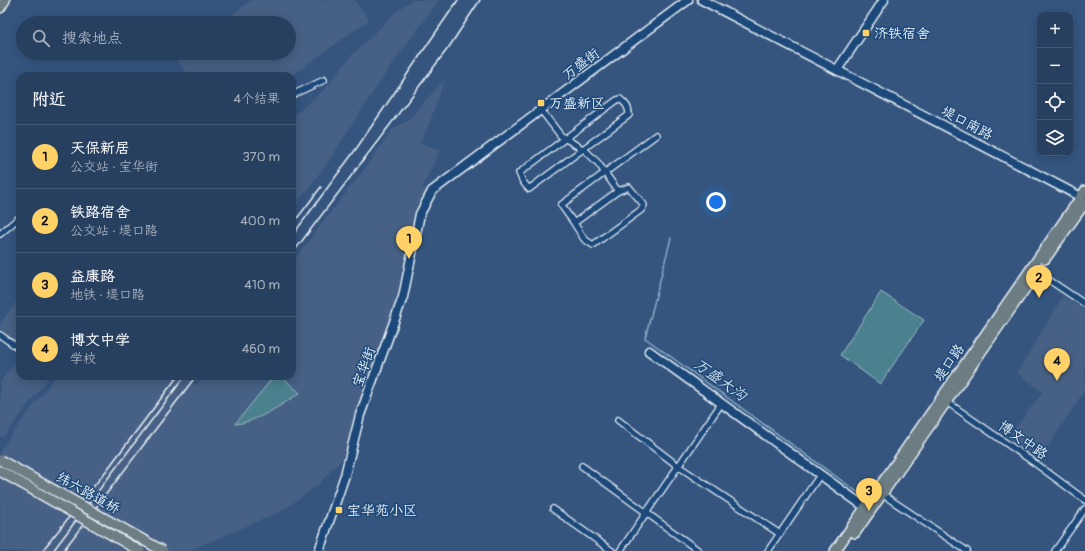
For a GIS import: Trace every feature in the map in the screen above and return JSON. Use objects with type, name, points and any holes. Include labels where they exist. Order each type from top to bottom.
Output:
[{"type":"main road","points":[[0,8],[5,0]]},
{"type":"main road","name":"堤口路","points":[[842,551],[1036,272],[1084,197]]},
{"type":"main road","name":"堤口路","points":[[835,551],[1084,197]]},
{"type":"main road","name":"纬六路道桥","points":[[0,460],[163,551]]},
{"type":"main road","name":"纬六路道桥","points":[[0,471],[140,551]]},
{"type":"street","name":"万盛街","points":[[432,191],[688,0]]},
{"type":"street","name":"堤口南路","points":[[702,0],[1084,197]]},
{"type":"street","points":[[836,70],[884,0]]},
{"type":"street","points":[[296,93],[324,80]]},
{"type":"street","points":[[620,99],[629,109],[629,115],[530,189],[527,188],[522,182],[519,173],[565,138],[617,100],[620,99]]},
{"type":"street","points":[[541,110],[561,136],[583,149],[598,163],[618,191]]},
{"type":"street","points":[[574,223],[618,191],[629,187],[644,205],[641,210],[593,245],[584,239],[561,204],[656,135]]},
{"type":"street","name":"宝华街","points":[[319,551],[345,475],[360,415],[403,297],[420,214],[432,191]]},
{"type":"street","points":[[0,234],[16,220]]},
{"type":"street","points":[[1036,272],[1085,304]]},
{"type":"street","points":[[0,335],[16,346]]},
{"type":"street","points":[[649,351],[865,507]]},
{"type":"street","name":"博文中路","points":[[947,402],[1085,500]]},
{"type":"street","points":[[620,551],[721,404]]},
{"type":"street","points":[[618,420],[678,466],[780,534]]},
{"type":"street","points":[[582,466],[699,551]]},
{"type":"street","points":[[768,551],[820,475]]},
{"type":"street","points":[[882,494],[967,551]]},
{"type":"street","points":[[552,509],[612,551]]},
{"type":"street","points":[[1055,551],[1085,509]]},
{"type":"shaded area","points":[[251,0],[354,0],[369,20],[296,72],[185,72],[177,60],[296,60],[296,16],[230,16]]},
{"type":"shaded area","points":[[412,0],[439,0],[381,80],[329,161],[296,205],[296,114],[324,90],[351,56],[398,10]]},
{"type":"shaded area","points":[[445,79],[428,127],[420,143],[440,150],[422,188],[429,189],[379,357],[342,459],[316,487],[282,511],[188,551],[0,551],[0,450],[53,380],[189,380],[196,385],[200,380],[296,380],[296,257],[366,167],[392,130],[408,120]]},
{"type":"shaded area","points":[[1063,296],[1085,310],[1085,390],[1040,459],[1008,437],[1043,392],[1017,373]]},
{"type":"shaded area","points":[[16,302],[16,347],[0,336],[0,323]]},
{"type":"shaded area","points":[[16,361],[16,380],[47,380],[3,438],[0,436],[0,382]]},
{"type":"green space","points":[[881,292],[924,320],[880,384],[840,355]]},
{"type":"green space","points":[[271,380],[285,380],[300,393],[260,417],[235,424]]},
{"type":"waterway","name":"万盛大沟","points":[[671,238],[645,338],[867,499]]},
{"type":"railway","points":[[296,231],[356,149],[458,0]]},
{"type":"railway","points":[[296,249],[449,47],[480,0]]},
{"type":"railway","points":[[296,220],[321,187]]},
{"type":"railway","points":[[42,551],[106,471],[175,380]]},
{"type":"railway","points":[[53,551],[182,380]]},
{"type":"railway","points":[[63,551],[193,380]]},
{"type":"place","name":"济铁宿舍","points":[[866,33]]},
{"type":"place","name":"万盛新区","points":[[541,103]]},
{"type":"place","name":"天保新居","points":[[409,259]]},
{"type":"place","name":"铁路宿舍","points":[[1039,298]]},
{"type":"place","name":"博文中学","points":[[1057,381]]},
{"type":"place","name":"宝华苑小区","points":[[339,510]]},
{"type":"place","name":"益康路","points":[[869,511]]}]
